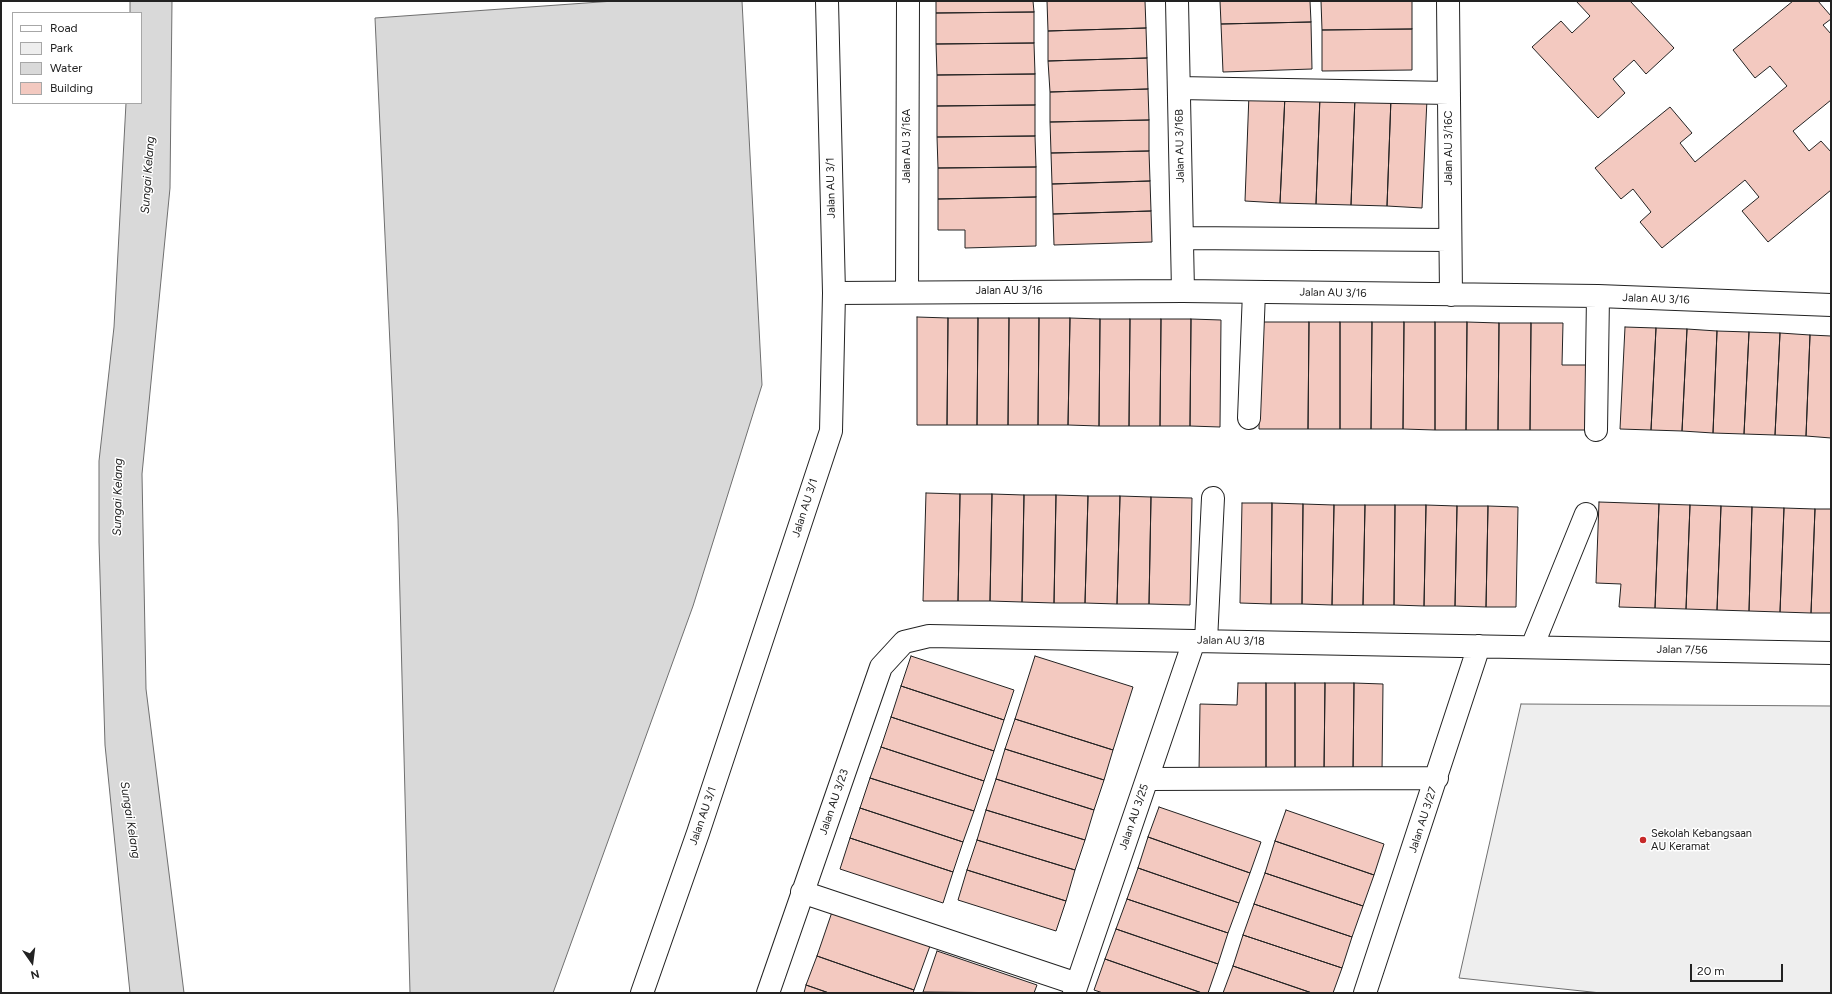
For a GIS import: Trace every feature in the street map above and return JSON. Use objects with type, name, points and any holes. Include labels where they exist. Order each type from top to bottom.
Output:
[{"type":"street","name":"Jalan AU 3/1","points":[[642,993],[698,833],[831,431],[834,293],[827,1]]},
{"type":"street","name":"Jalan AU 3/16A","points":[[907,291],[908,1]]},
{"type":"street","name":"Jalan AU 3/16B","points":[[1177,1],[1183,291]]},
{"type":"street","name":"Jalan AU 3/16C","points":[[1448,1],[1451,295]]},
{"type":"street","points":[[1179,88],[1449,93]]},
{"type":"street","points":[[1182,238],[1450,240]]},
{"type":"street","name":"Jalan AU 3/16","points":[[834,293],[907,291],[1183,291],[1598,296],[1831,305]]},
{"type":"street","points":[[1249,418],[1254,292]]},
{"type":"street","points":[[1596,430],[1598,296]]},
{"type":"street","name":"Jalan AU 3/25","points":[[1076,988],[1147,779],[1200,641],[1213,498]]},
{"type":"street","points":[[1532,647],[1586,514]]},
{"type":"street","name":"Jalan AU 3/18","points":[[930,636],[1532,647]]},
{"type":"street","name":"Jalan AU 3/23","points":[[768,993],[881,667],[904,642],[930,636]]},
{"type":"street","name":"Jalan AU 3/27","points":[[1366,993],[1438,778],[1479,646]]},
{"type":"street","name":"Jalan 7/56","points":[[1532,647],[1831,653]]},
{"type":"street","points":[[1147,779],[1438,778]]},
{"type":"street","points":[[802,892],[1076,988]]},
{"type":"green space","name":"Sekolah Kebangsaan AU Keramat","points":[[1521,704],[1831,706],[1831,993],[1601,993],[1459,978]]},
{"type":"water","name":"Sungai Kelang","points":[[130,1],[172,1],[170,188],[142,474],[146,689],[184,993],[130,993],[105,745],[99,542],[99,461],[114,327],[126,104],[142,104],[142,12],[130,12]]},
{"type":"water","points":[[614,1],[742,1],[762,385],[693,606],[553,993],[410,993],[398,519],[375,18]]},
{"type":"building","points":[[936,1],[1033,1],[1034,12],[936,13]]},
{"type":"building","points":[[1047,1],[1145,1],[1146,28],[1048,31]]},
{"type":"building","points":[[1220,1],[1310,1],[1311,22],[1221,24]]},
{"type":"building","points":[[1321,1],[1412,1],[1412,29],[1322,30]]},
{"type":"building","points":[[1576,1],[1630,1],[1674,48],[1646,74],[1634,60],[1613,79],[1625,93],[1598,118],[1532,47],[1561,21],[1572,33],[1590,16]]},
{"type":"building","points":[[1793,1],[1818,1],[1831,16],[1831,19],[1823,25],[1831,34],[1831,100],[1793,131],[1809,151],[1821,141],[1831,152],[1831,190],[1768,242],[1742,211],[1759,197],[1745,180],[1662,248],[1640,222],[1651,212],[1633,189],[1621,199],[1595,168],[1670,107],[1692,133],[1680,143],[1695,162],[1787,86],[1770,66],[1755,78],[1733,50]]},
{"type":"building","points":[[1034,12],[1034,43],[936,44],[936,13]]},
{"type":"building","points":[[1311,22],[1312,69],[1223,72],[1221,24]]},
{"type":"building","points":[[1146,28],[1147,58],[1048,61],[1048,31]]},
{"type":"building","points":[[1412,29],[1412,70],[1322,71],[1322,30]]},
{"type":"building","points":[[1034,43],[1035,74],[937,75],[936,44]]},
{"type":"building","points":[[1147,58],[1148,89],[1050,92],[1048,61]]},
{"type":"building","points":[[1035,74],[1035,105],[937,106],[937,75]]},
{"type":"building","points":[[1148,89],[1149,120],[1050,122],[1050,92]]},
{"type":"building","points":[[1249,94],[1285,95],[1280,203],[1245,201]]},
{"type":"building","points":[[1285,95],[1320,96],[1316,204],[1280,203]]},
{"type":"building","points":[[1320,96],[1355,97],[1351,205],[1316,204]]},
{"type":"building","points":[[1355,97],[1391,98],[1387,206],[1351,205]]},
{"type":"building","points":[[1391,98],[1427,99],[1422,208],[1387,206]]},
{"type":"building","points":[[1035,105],[1035,136],[937,137],[937,106]]},
{"type":"building","points":[[1149,120],[1149,151],[1051,153],[1050,122]]},
{"type":"building","points":[[1035,136],[1036,167],[938,168],[937,137]]},
{"type":"building","points":[[1149,151],[1150,181],[1052,184],[1051,153]]},
{"type":"building","points":[[1036,167],[1036,197],[938,199],[938,168]]},
{"type":"building","points":[[1150,181],[1151,211],[1053,214],[1052,184]]},
{"type":"building","points":[[1036,197],[1036,246],[965,248],[965,230],[938,230],[938,199]]},
{"type":"building","points":[[1151,211],[1152,242],[1054,245],[1053,214]]},
{"type":"building","points":[[917,317],[948,318],[947,425],[917,425]]},
{"type":"building","points":[[948,318],[978,318],[977,425],[947,425]]},
{"type":"building","points":[[978,318],[1009,318],[1008,425],[977,425]]},
{"type":"building","points":[[1009,318],[1039,318],[1038,425],[1008,425]]},
{"type":"building","points":[[1039,318],[1070,318],[1068,425],[1038,425]]},
{"type":"building","points":[[1070,318],[1100,319],[1099,426],[1068,425]]},
{"type":"building","points":[[1100,319],[1130,319],[1129,426],[1099,426]]},
{"type":"building","points":[[1130,319],[1161,319],[1160,426],[1129,426]]},
{"type":"building","points":[[1161,319],[1191,319],[1190,426],[1160,426]]},
{"type":"building","points":[[1191,319],[1221,320],[1220,427],[1190,426]]},
{"type":"building","points":[[1260,322],[1309,322],[1308,429],[1259,429]]},
{"type":"building","points":[[1309,322],[1340,322],[1340,429],[1308,429]]},
{"type":"building","points":[[1340,322],[1372,322],[1371,429],[1340,429]]},
{"type":"building","points":[[1372,322],[1404,322],[1403,429],[1371,429]]},
{"type":"building","points":[[1404,322],[1435,322],[1435,430],[1403,429]]},
{"type":"building","points":[[1435,322],[1467,322],[1466,430],[1435,430]]},
{"type":"building","points":[[1467,322],[1499,323],[1498,430],[1466,430]]},
{"type":"building","points":[[1499,323],[1531,323],[1530,430],[1498,430]]},
{"type":"building","points":[[1531,323],[1563,323],[1562,365],[1586,365],[1585,430],[1530,430]]},
{"type":"building","points":[[1625,327],[1656,328],[1651,430],[1620,429]]},
{"type":"building","points":[[1656,328],[1687,329],[1682,431],[1651,430]]},
{"type":"building","points":[[1687,329],[1717,331],[1713,433],[1682,431]]},
{"type":"building","points":[[1717,331],[1749,332],[1744,434],[1713,433]]},
{"type":"building","points":[[1749,332],[1780,333],[1775,435],[1744,434]]},
{"type":"building","points":[[1780,333],[1810,335],[1806,436],[1775,435]]},
{"type":"building","points":[[1810,335],[1831,336],[1831,438],[1806,436]]},
{"type":"building","points":[[926,493],[960,494],[958,601],[923,601]]},
{"type":"building","points":[[960,494],[992,494],[990,601],[958,601]]},
{"type":"building","points":[[992,494],[1024,495],[1022,602],[990,601]]},
{"type":"building","points":[[1024,495],[1056,495],[1054,603],[1022,602]]},
{"type":"building","points":[[1056,495],[1088,496],[1085,603],[1054,603]]},
{"type":"building","points":[[1088,496],[1120,496],[1117,604],[1085,603]]},
{"type":"building","points":[[1120,496],[1151,497],[1149,604],[1117,604]]},
{"type":"building","points":[[1151,497],[1192,498],[1190,605],[1149,604]]},
{"type":"building","points":[[1599,502],[1659,504],[1655,608],[1619,607],[1621,584],[1596,583]]},
{"type":"building","points":[[1242,503],[1272,503],[1271,604],[1240,603]]},
{"type":"building","points":[[1272,503],[1303,504],[1302,604],[1271,604]]},
{"type":"building","points":[[1303,504],[1334,505],[1332,605],[1302,604]]},
{"type":"building","points":[[1659,504],[1690,505],[1686,609],[1655,608]]},
{"type":"building","points":[[1334,505],[1365,505],[1363,605],[1332,605]]},
{"type":"building","points":[[1365,505],[1395,505],[1394,605],[1363,605]]},
{"type":"building","points":[[1395,505],[1426,505],[1424,606],[1394,605]]},
{"type":"building","points":[[1426,505],[1457,506],[1455,606],[1424,606]]},
{"type":"building","points":[[1690,505],[1721,506],[1717,610],[1686,609]]},
{"type":"building","points":[[1457,506],[1488,506],[1486,607],[1455,606]]},
{"type":"building","points":[[1488,506],[1518,507],[1516,607],[1486,607]]},
{"type":"building","points":[[1721,506],[1752,507],[1749,611],[1717,610]]},
{"type":"building","points":[[1752,507],[1784,508],[1780,612],[1749,611]]},
{"type":"building","points":[[1784,508],[1815,509],[1811,613],[1780,612]]},
{"type":"building","points":[[1815,509],[1831,509],[1831,613],[1811,613]]},
{"type":"building","points":[[911,656],[1014,690],[1004,720],[901,686]]},
{"type":"building","points":[[1035,656],[1133,687],[1113,750],[1015,719]]},
{"type":"building","points":[[1238,683],[1266,683],[1266,772],[1199,772],[1200,704],[1237,705]]},
{"type":"building","points":[[1266,683],[1295,683],[1295,772],[1266,772]]},
{"type":"building","points":[[1295,683],[1325,683],[1324,772],[1295,772]]},
{"type":"building","points":[[1325,683],[1354,683],[1353,772],[1324,772]]},
{"type":"building","points":[[1354,683],[1383,684],[1382,773],[1353,772]]},
{"type":"building","points":[[901,686],[1004,720],[994,751],[891,717]]},
{"type":"building","points":[[891,717],[994,751],[984,781],[881,747]]},
{"type":"building","points":[[1015,719],[1113,750],[1104,780],[1005,749]]},
{"type":"building","points":[[881,747],[984,781],[974,811],[870,778]]},
{"type":"building","points":[[1005,749],[1104,780],[1094,810],[996,779]]},
{"type":"building","points":[[870,778],[974,811],[963,842],[860,808]]},
{"type":"building","points":[[996,779],[1094,810],[1085,840],[986,810]]},
{"type":"building","points":[[1159,807],[1261,842],[1250,873],[1148,837]]},
{"type":"building","points":[[860,808],[963,842],[953,872],[850,838]]},
{"type":"building","points":[[986,810],[1085,840],[1075,870],[977,840]]},
{"type":"building","points":[[1286,810],[1384,844],[1374,875],[1275,841]]},
{"type":"building","points":[[1148,837],[1250,873],[1239,903],[1138,868]]},
{"type":"building","points":[[850,838],[953,872],[943,903],[840,869]]},
{"type":"building","points":[[977,840],[1075,870],[1066,901],[967,870]]},
{"type":"building","points":[[1275,841],[1374,875],[1363,906],[1265,873]]},
{"type":"building","points":[[1138,868],[1239,903],[1228,933],[1127,899]]},
{"type":"building","points":[[967,870],[1066,901],[1056,931],[958,900]]},
{"type":"building","points":[[1265,873],[1363,906],[1352,937],[1254,904]]},
{"type":"building","points":[[1127,899],[1228,933],[1218,964],[1116,929]]},
{"type":"building","points":[[1254,904],[1352,937],[1342,968],[1243,935]]},
{"type":"building","points":[[832,912],[930,946],[914,990],[817,956]]},
{"type":"building","points":[[1116,929],[1218,964],[1208,993],[1202,993],[1105,959]]},
{"type":"building","points":[[1243,935],[1342,968],[1333,993],[1312,993],[1233,966]]},
{"type":"building","points":[[937,951],[1037,985],[1034,993],[923,992]]},
{"type":"building","points":[[817,956],[914,990],[913,993],[829,993],[806,985]]},
{"type":"building","points":[[1105,959],[1202,993],[1103,993],[1094,990]]},
{"type":"building","points":[[1233,966],[1312,993],[1223,993]]},
{"type":"building","points":[[806,985],[829,993],[804,993]]},
{"type":"place","name":"Sekolah Kebangsaan AU Keramat","points":[[1643,840]]}]
